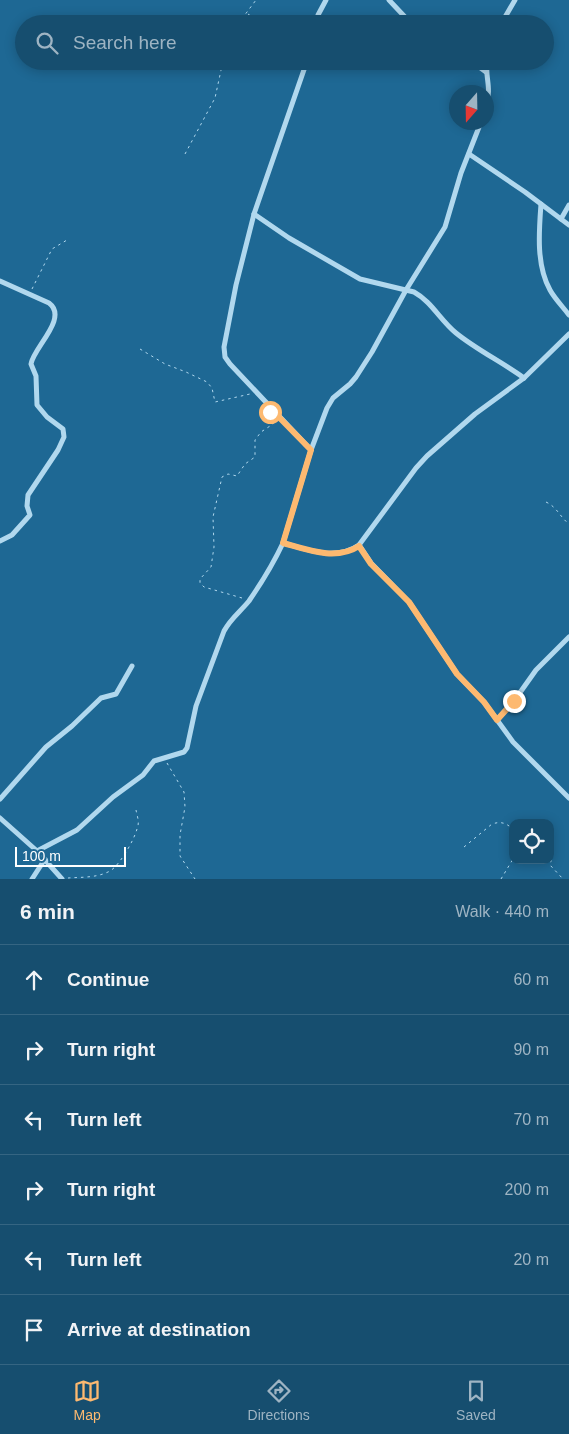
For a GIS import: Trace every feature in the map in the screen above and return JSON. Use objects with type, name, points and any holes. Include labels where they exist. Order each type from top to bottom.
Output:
[{"type":"street","points":[[318,15],[326,0]]},
{"type":"street","points":[[388,0],[404,15]]},
{"type":"street","points":[[506,15],[515,0]]},
{"type":"street","points":[[304,70],[254,214],[236,285],[224,347],[225,357],[230,364],[255,393],[311,450]]},
{"type":"street","points":[[483,70],[486,72],[490,85]]},
{"type":"street","points":[[37,851],[77,830],[113,797],[143,775],[154,761],[181,754],[186,748],[193,716],[218,644],[229,621],[250,600],[283,543],[311,450],[327,408],[333,398],[356,377],[445,227],[461,173],[478,130]]},
{"type":"street","points":[[469,154],[569,225]]},
{"type":"street","points":[[540,204],[539,243],[545,278],[553,296],[569,315]]},
{"type":"street","points":[[561,219],[569,205]]},
{"type":"street","points":[[254,214],[289,238],[360,280],[406,290],[421,296],[434,307],[446,325],[461,337],[524,378]]},
{"type":"street","points":[[0,281],[53,306],[55,313],[51,330],[34,354],[31,364],[36,376],[37,406],[47,417],[63,429],[64,437],[50,463],[28,494],[27,506],[30,515],[12,535],[0,541]]},
{"type":"street","points":[[283,543],[328,554],[353,550],[359,546],[416,468],[427,456],[475,414],[524,378],[569,334]]},
{"type":"street","points":[[359,546],[371,564],[409,602],[457,674],[484,702],[517,748],[569,798]]},
{"type":"street","points":[[497,720],[514,701],[536,670],[569,637]]},
{"type":"street","points":[[0,799],[46,747],[72,726],[101,698],[116,694],[132,666]]},
{"type":"street","points":[[0,818],[37,851],[62,879]]},
{"type":"street","points":[[32,879],[45,859]]},
{"type":"path","points":[[250,15],[247,13],[256,0]]},
{"type":"path","points":[[185,154],[215,98],[221,70]]},
{"type":"path","points":[[29,294],[52,249],[67,240]]},
{"type":"path","points":[[140,349],[165,364],[207,382],[212,388],[215,402],[255,393]]},
{"type":"path","points":[[250,600],[204,587],[200,583],[200,579],[212,566],[214,517],[222,477],[228,474],[237,476],[245,464],[254,457],[255,440],[261,432],[273,424],[273,420]]},
{"type":"path","points":[[546,502],[557,510],[565,522],[569,524]]},
{"type":"path","points":[[164,758],[184,792],[185,807],[180,835],[180,856],[195,879]]},
{"type":"path","points":[[62,879],[91,877],[110,871],[116,866],[138,828],[136,810]]},
{"type":"path","points":[[464,847],[497,822],[509,826]]},
{"type":"path","points":[[501,879],[510,864]]},
{"type":"path","points":[[550,864],[563,879]]},
{"type":"route","points":[[270,412],[269,407],[311,450],[283,543],[328,554],[353,550],[359,546],[371,564],[409,602],[462,682],[478,695],[497,720],[514,701]]}]
